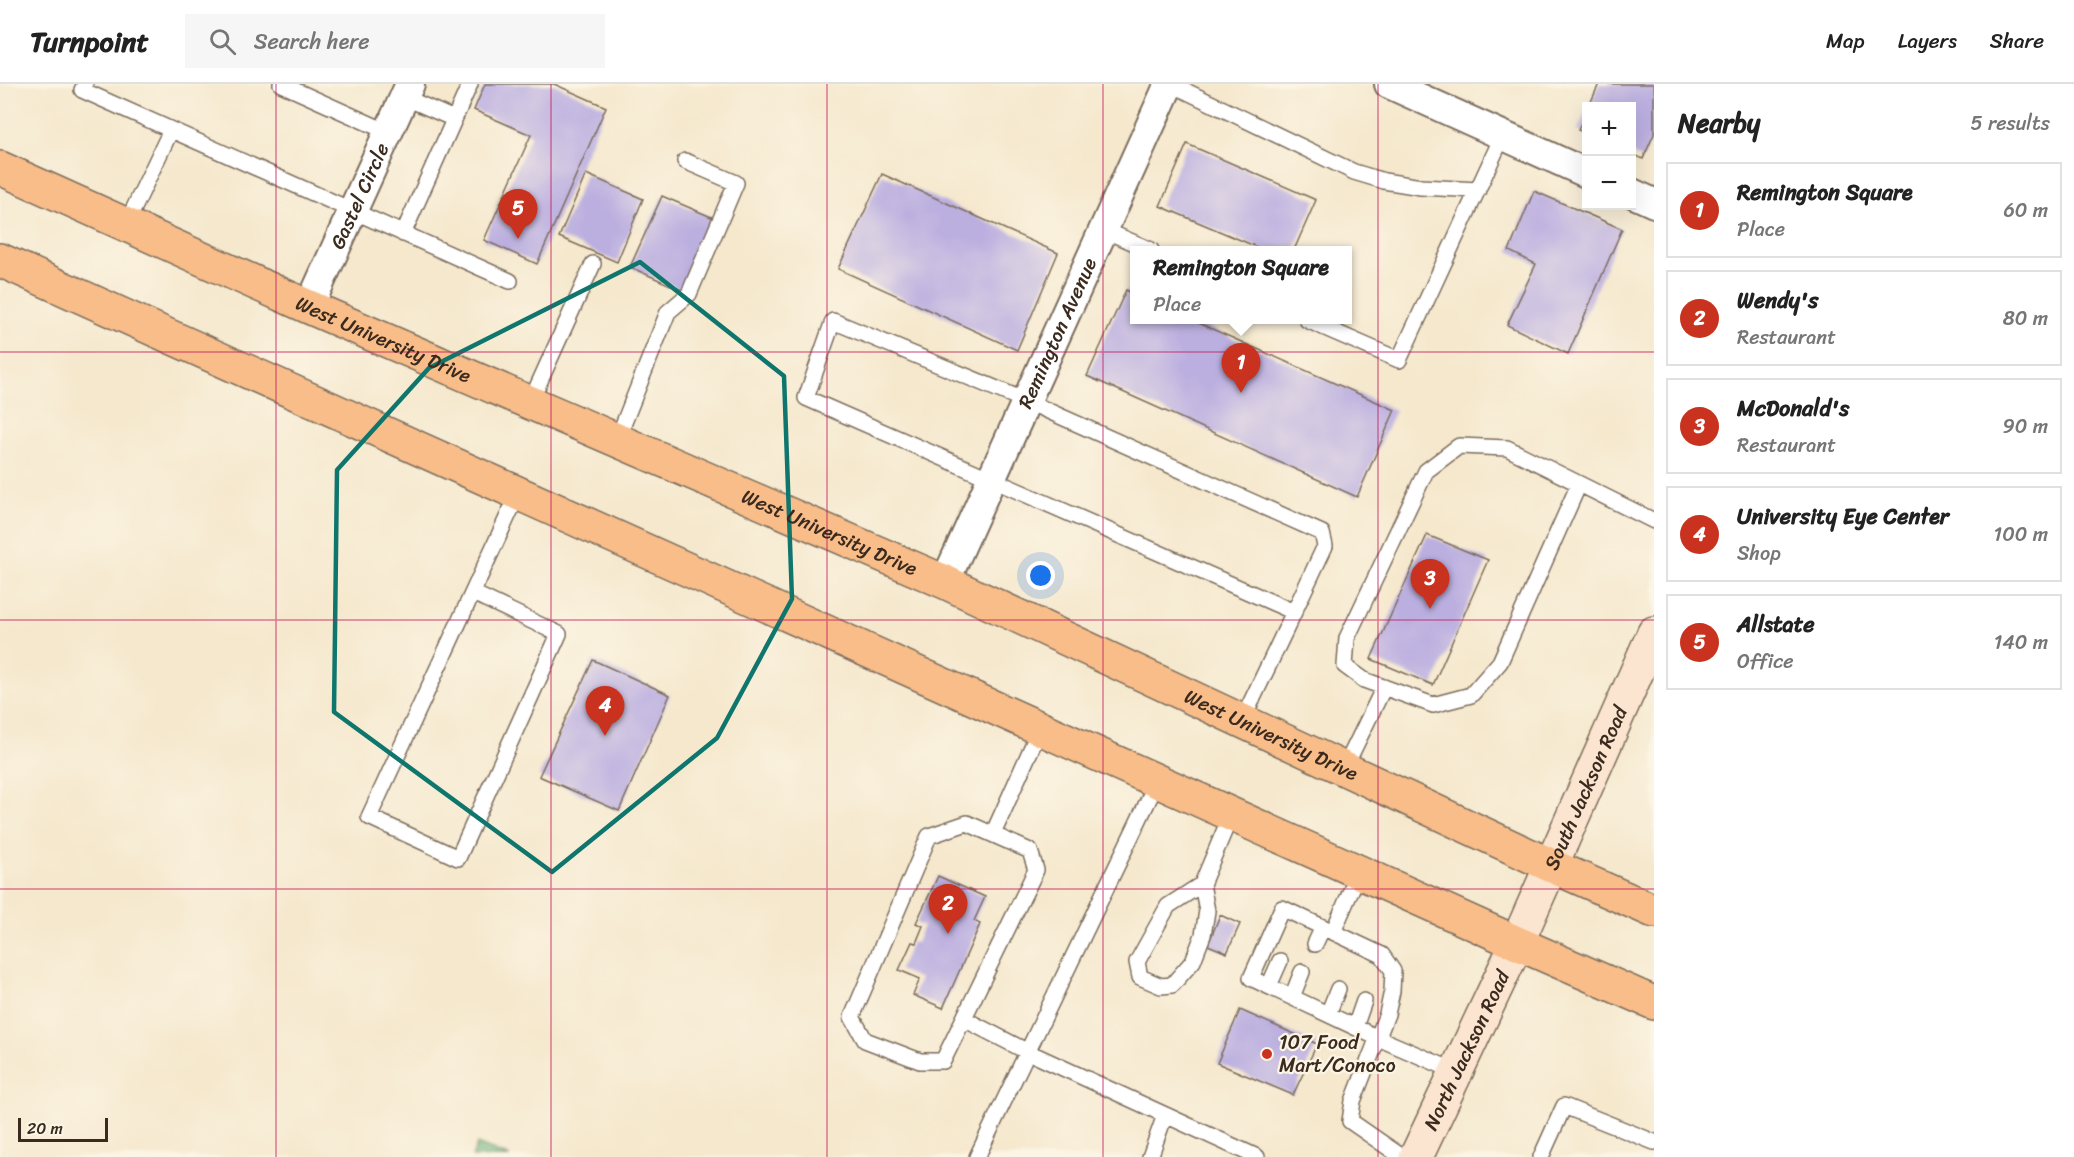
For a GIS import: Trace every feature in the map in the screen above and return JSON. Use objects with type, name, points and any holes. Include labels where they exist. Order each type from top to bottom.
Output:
[{"type":"main road","name":"West University Drive","points":[[0,168],[309,307],[945,582],[1552,866],[1654,911]]},
{"type":"main road","points":[[0,260],[1517,944],[1654,1003]]},
{"type":"main road","name":"South Jackson Road","points":[[1517,944],[1654,633]]},
{"type":"main road","name":"North Jackson Road","points":[[1416,1157],[1517,944]]},
{"type":"street","name":"Remington Avenue","points":[[945,582],[1170,84]]},
{"type":"street","points":[[1389,84],[1582,171]]},
{"type":"street","name":"Gastel Circle","points":[[309,307],[407,90]]},
{"type":"street","points":[[1636,195],[1654,203]]},
{"type":"lane","points":[[281,84],[388,132]]},
{"type":"lane","points":[[403,234],[470,84]]},
{"type":"lane","points":[[1170,84],[1354,172],[1384,181],[1420,187],[1478,190]]},
{"type":"lane","points":[[79,86],[171,130],[510,281]]},
{"type":"lane","points":[[407,90],[454,119]]},
{"type":"lane","points":[[126,225],[171,130]]},
{"type":"lane","points":[[1316,324],[1399,360],[1503,135]]},
{"type":"lane","points":[[617,440],[668,312],[690,294],[736,183],[685,161]]},
{"type":"lane","points":[[1104,230],[1142,246]]},
{"type":"lane","points":[[530,403],[593,264]]},
{"type":"lane","points":[[1242,721],[1294,612],[1325,546],[1322,533],[1026,401],[833,321],[806,398],[1294,612]]},
{"type":"lane","points":[[1579,484],[1500,662],[1471,695],[1433,705],[1364,680],[1345,666],[1347,638],[1426,471],[1459,446],[1507,448],[1654,521]]},
{"type":"lane","points":[[473,593],[559,634],[458,858],[369,817],[518,494]]},
{"type":"lane","points":[[1344,769],[1384,687]]},
{"type":"lane","points":[[993,834],[1040,729]]},
{"type":"lane","points":[[977,1157],[1157,782]]},
{"type":"lane","points":[[1202,884],[1168,906],[1137,962],[1140,977],[1161,986],[1172,985],[1193,961],[1203,935],[1207,911],[1202,884],[1231,815]]},
{"type":"lane","points":[[967,824],[993,834],[1030,851],[1036,870],[943,1061],[920,1061],[865,1040],[852,1017],[929,836],[967,824]]},
{"type":"lane","points":[[1316,944],[1328,930],[1359,872]]},
{"type":"lane","points":[[1402,1157],[1350,1121],[1353,1101],[1378,1038],[1387,1014],[1393,971],[1357,944],[1328,930],[1298,924],[1282,908],[1251,978],[1378,1038],[1457,1072]]},
{"type":"lane","points":[[1351,958],[1357,944]]},
{"type":"lane","points":[[1269,986],[1281,962]]},
{"type":"lane","points":[[1292,997],[1302,972]]},
{"type":"lane","points":[[1328,1014],[1338,989]]},
{"type":"lane","points":[[1354,1027],[1364,1001]]},
{"type":"lane","points":[[964,1019],[1028,1052],[1257,1157]]},
{"type":"lane","points":[[1541,1157],[1564,1106],[1654,1142]]},
{"type":"lane","points":[[1150,1157],[1166,1115]]},
{"type":"highlighted area","points":[[640,262],[784,376],[792,599],[717,738],[552,872],[334,712],[337,470],[429,368]]},
{"type":"green space","points":[[477,1144],[510,1157],[472,1157]]},
{"type":"building","points":[[485,84],[554,84],[606,107],[537,264],[484,240],[531,135],[474,110]]},
{"type":"building","points":[[1599,84],[1654,84],[1654,134],[1643,159],[1636,156],[1636,102],[1591,102]]},
{"type":"building","points":[[1187,144],[1316,200],[1296,246],[1255,246],[1160,206]]},
{"type":"building","points":[[586,174],[643,199],[617,262],[559,237]]},
{"type":"building","points":[[882,174],[1058,253],[1017,350],[838,269]]},
{"type":"building","points":[[1534,191],[1622,229],[1568,354],[1507,325],[1536,264],[1509,251]]},
{"type":"building","points":[[662,196],[716,219],[684,291],[630,267]]},
{"type":"building","points":[[1126,290],[1130,292],[1130,324],[1201,324],[1395,410],[1357,497],[1087,376]]},
{"type":"building","points":[[1427,535],[1488,560],[1433,685],[1371,659]]},
{"type":"building","points":[[593,660],[670,695],[619,811],[539,776]]},
{"type":"building","points":[[938,876],[985,897],[974,921],[980,924],[943,1008],[913,995],[920,979],[899,970],[912,942],[916,943],[923,926],[916,923]]},
{"type":"building","points":[[1220,915],[1240,924],[1227,953],[1208,945]]},
{"type":"building","name":"107 Food Mart/Conoco","points":[[1240,1010],[1317,1044],[1293,1095],[1217,1063]]},
{"type":"place","name":"Allstate","points":[[518,239]]},
{"type":"place","name":"Remington Square","points":[[1241,393]]},
{"type":"place","name":"McDonald's","points":[[1430,609]]},
{"type":"place","name":"University Eye Center","points":[[605,736]]},
{"type":"place","name":"Wendy's","points":[[948,934]]},
{"type":"place","name":"107 Food Mart/Conoco","points":[[1267,1054]]}]
